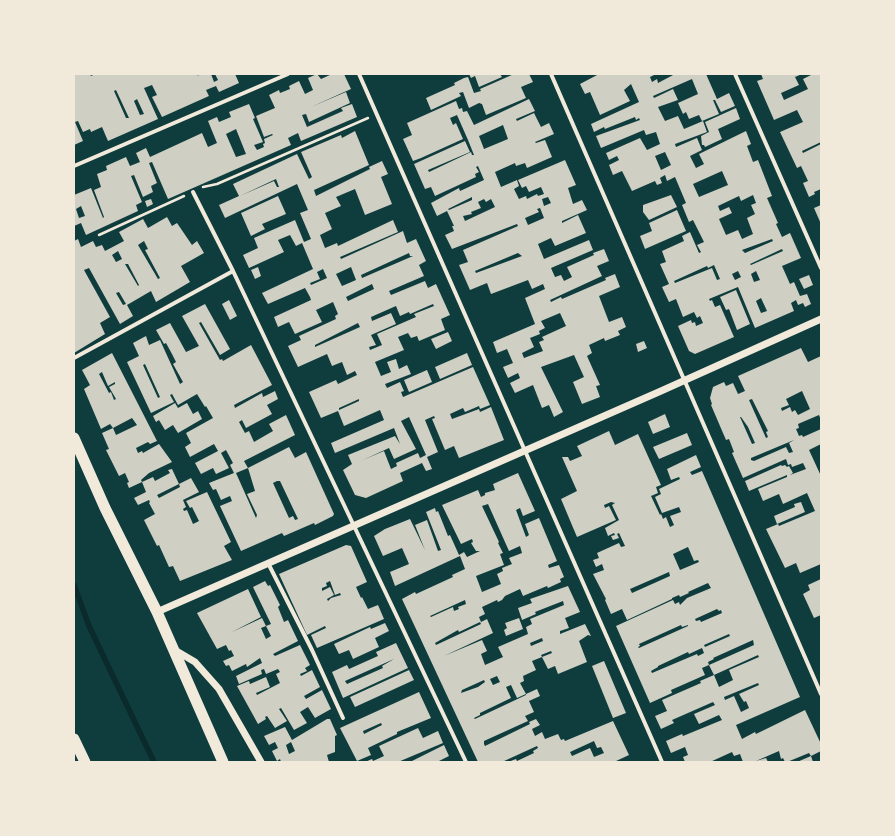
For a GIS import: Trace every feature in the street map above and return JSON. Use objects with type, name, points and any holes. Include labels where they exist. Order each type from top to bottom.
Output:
[{"type":"highway","points":[[74,438],[105,508],[157,612],[223,762]]},
{"type":"highway","points":[[74,739],[85,762]]},
{"type":"street","points":[[74,166],[288,74]]},
{"type":"street","points":[[359,74],[662,762]]},
{"type":"street","points":[[551,74],[683,381],[821,694]]},
{"type":"street","points":[[735,74],[821,268]]},
{"type":"street","points":[[193,192],[233,271],[466,762]]},
{"type":"street","points":[[74,358],[233,271]]},
{"type":"street","points":[[157,612],[821,319]]},
{"type":"street","points":[[268,563],[343,718]]},
{"type":"street","points":[[173,648],[195,662],[219,689],[260,762]]},
{"type":"path","points":[[99,235],[205,186],[217,184],[377,114]]},
{"type":"building","points":[[74,74],[90,74],[91,76],[95,74],[197,74],[198,76],[199,74],[211,74],[214,82],[218,80],[215,74],[235,74],[239,83],[219,92],[216,86],[206,90],[209,96],[162,117],[152,97],[157,95],[152,85],[144,88],[158,119],[108,141],[102,127],[91,132],[90,129],[83,132],[78,121],[75,122],[83,141],[74,145]],"holes":[[[116,90],[129,118],[126,118],[114,91]],[[137,99],[144,114],[140,115],[134,101]]]},
{"type":"building","points":[[317,74],[321,79],[332,74],[344,74],[351,89],[311,107],[346,92],[350,103],[309,122],[306,114],[302,115],[307,127],[343,111],[341,108],[352,104],[357,117],[301,141],[298,133],[288,138],[291,145],[168,199],[152,162],[149,163],[157,183],[151,186],[153,192],[143,197],[134,175],[131,176],[142,202],[136,205],[138,211],[86,235],[81,223],[74,226],[74,195],[91,188],[103,218],[104,217],[94,190],[101,187],[97,174],[107,170],[106,166],[126,157],[130,166],[140,162],[136,153],[146,148],[150,157],[202,133],[208,147],[217,143],[208,121],[217,117],[219,122],[231,117],[229,112],[249,104],[255,118],[253,119],[263,142],[254,145],[257,150],[264,147],[264,139],[273,135],[264,137],[256,116],[275,108],[269,95],[279,90],[280,93],[290,89],[289,86],[299,81],[305,94],[313,90],[308,78]],"holes":[[[236,129],[246,154],[236,157],[226,134]],[[81,206],[85,216],[79,218],[76,209]]]},
{"type":"building","points":[[469,74],[500,74],[502,77],[479,87],[475,76],[471,78]]},
{"type":"building","points":[[514,74],[529,74],[533,82],[521,87],[526,98],[486,115],[482,104],[479,103],[469,108],[463,92],[459,93],[461,96],[431,110],[426,98],[455,85],[454,83],[464,78],[468,77],[474,93]]},
{"type":"building","points":[[599,74],[656,74],[650,77],[652,82],[657,79],[658,83],[675,74],[706,74],[717,99],[729,93],[735,106],[721,112],[715,100],[713,100],[719,114],[702,121],[699,115],[689,119],[686,112],[683,114],[678,103],[698,94],[692,79],[653,96],[654,98],[673,89],[678,100],[658,107],[665,121],[678,116],[684,129],[703,121],[707,132],[675,144],[676,147],[697,138],[702,150],[690,156],[696,168],[704,164],[699,154],[746,131],[751,144],[747,146],[753,162],[758,160],[772,196],[767,198],[778,223],[776,224],[782,237],[790,233],[801,258],[782,266],[790,284],[794,282],[800,296],[807,294],[811,304],[805,307],[803,303],[798,305],[796,300],[791,303],[794,311],[755,328],[738,287],[709,299],[710,301],[712,300],[715,307],[720,305],[734,337],[695,354],[689,351],[678,326],[691,320],[692,323],[695,322],[696,326],[703,323],[700,316],[697,318],[694,312],[683,317],[676,299],[669,302],[662,287],[669,284],[660,264],[666,262],[662,251],[684,241],[682,236],[690,232],[699,253],[701,252],[697,245],[704,242],[693,220],[689,222],[682,205],[686,203],[675,177],[667,181],[665,175],[660,178],[662,183],[657,185],[655,181],[632,191],[622,171],[613,175],[609,165],[619,160],[617,156],[609,160],[606,153],[640,138],[647,150],[660,144],[656,132],[646,135],[644,130],[601,148],[596,136],[640,120],[639,118],[636,120],[635,117],[605,129],[604,127],[594,132],[591,124],[639,102],[631,84],[624,90],[630,101],[600,115],[590,92],[585,94],[580,84]],"holes":[[[665,152],[671,165],[661,170],[655,156]],[[722,171],[728,185],[699,197],[693,184]],[[753,195],[756,203],[751,205],[755,214],[747,218],[753,234],[742,239],[738,230],[726,235],[719,219],[732,213],[729,207],[720,211],[718,206],[739,196],[741,201]],[[772,239],[773,241],[745,253],[742,250]],[[782,249],[783,251],[751,265],[750,264]],[[714,265],[720,279],[717,280],[712,268],[675,283],[674,281],[707,266],[708,268]],[[738,271],[741,277],[735,280],[732,274]],[[756,271],[760,280],[754,282],[751,274]],[[761,298],[767,311],[761,313],[756,301]]]},
{"type":"building","points":[[761,74],[802,74],[795,77],[799,85],[781,93],[784,100],[808,89],[803,79],[813,74],[821,74],[821,142],[802,151],[803,153],[821,144],[821,189],[814,192],[815,194],[809,197],[803,183],[808,181],[801,166],[797,168],[780,132],[803,122],[797,110],[774,120],[757,81],[763,79]]},
{"type":"building","points":[[529,99],[535,111],[516,119],[517,121],[534,113],[541,127],[549,123],[554,134],[535,142],[545,140],[552,157],[527,168],[525,163],[516,166],[515,163],[495,172],[501,187],[517,180],[519,186],[514,189],[519,199],[526,196],[527,199],[537,194],[538,196],[544,194],[541,187],[529,192],[526,186],[522,188],[518,180],[565,160],[576,185],[568,188],[573,204],[582,200],[587,210],[562,221],[562,223],[578,215],[586,233],[555,246],[551,238],[538,244],[544,259],[589,240],[593,250],[551,268],[555,277],[561,275],[564,281],[572,277],[567,267],[594,255],[593,253],[604,249],[609,261],[597,266],[602,276],[550,300],[551,302],[561,297],[562,299],[606,280],[605,278],[615,274],[620,287],[599,296],[609,322],[622,317],[626,327],[618,331],[620,335],[605,341],[604,338],[589,345],[592,353],[587,356],[600,385],[596,386],[600,397],[582,404],[573,382],[584,377],[574,355],[541,367],[563,412],[554,417],[549,405],[542,408],[533,385],[515,393],[510,383],[520,378],[518,373],[508,378],[503,367],[513,363],[507,349],[497,353],[493,342],[535,324],[525,298],[545,289],[543,284],[532,289],[528,280],[491,294],[487,283],[470,290],[459,265],[468,262],[463,250],[518,226],[517,224],[452,249],[445,235],[454,231],[452,226],[454,226],[447,211],[437,216],[431,203],[459,188],[460,191],[484,180],[478,166],[476,167],[479,172],[475,174],[476,177],[435,196],[431,187],[425,189],[414,164],[465,141],[470,152],[428,170],[429,172],[471,152],[472,155],[474,155],[457,115],[450,118],[453,125],[456,123],[463,139],[421,158],[413,161],[403,139],[412,135],[407,123],[456,101],[459,109],[462,108],[463,112],[467,111],[474,125]],"holes":[[[503,125],[508,139],[484,149],[479,136]],[[472,197],[472,200],[449,210],[448,209]],[[548,197],[551,203],[544,206],[542,199]],[[484,199],[486,202],[491,199],[495,207],[465,221],[463,216],[472,214],[471,212],[481,208],[478,202]],[[540,208],[544,218],[528,225],[525,218],[539,212],[537,209]],[[518,253],[522,256],[476,273],[475,271]],[[560,313],[566,326],[542,337],[544,340],[539,342],[543,351],[524,358],[522,353],[534,347],[530,338],[540,334],[539,331],[545,328],[541,321]]]},
{"type":"building","points":[[736,108],[740,119],[718,129],[722,139],[705,147],[702,145],[701,136],[709,132],[705,122]]},
{"type":"building","points":[[355,131],[369,165],[314,190],[316,196],[370,169],[369,167],[382,161],[388,174],[381,177],[392,204],[365,215],[355,189],[336,197],[341,206],[325,213],[332,229],[320,235],[325,248],[337,243],[338,246],[393,220],[398,232],[340,257],[341,259],[403,231],[407,243],[416,239],[426,261],[419,265],[424,276],[389,291],[391,295],[425,281],[428,288],[436,284],[450,315],[441,319],[445,330],[419,341],[417,336],[411,338],[408,333],[398,337],[404,350],[375,362],[381,376],[391,372],[387,362],[396,359],[399,369],[407,365],[411,374],[385,384],[387,388],[400,382],[404,391],[401,392],[403,397],[473,367],[490,405],[480,409],[479,406],[465,412],[463,408],[450,414],[452,419],[479,409],[480,412],[491,407],[504,440],[459,458],[454,446],[445,450],[432,419],[435,418],[434,416],[425,420],[438,452],[427,457],[432,469],[426,471],[422,463],[400,473],[403,481],[366,498],[355,495],[343,470],[352,464],[348,455],[395,436],[400,444],[394,428],[335,453],[331,443],[384,420],[380,410],[344,426],[338,411],[321,418],[309,392],[336,380],[338,384],[357,375],[355,371],[347,375],[342,362],[332,366],[327,354],[298,367],[288,346],[301,340],[299,336],[336,319],[335,316],[338,314],[333,302],[316,310],[322,322],[295,334],[289,322],[278,327],[274,317],[311,300],[310,297],[305,288],[268,304],[262,293],[313,269],[302,243],[296,246],[290,235],[278,240],[284,252],[249,268],[243,255],[258,248],[254,238],[295,220],[304,242],[311,239],[300,213],[308,210],[297,184],[225,218],[219,205],[239,196],[233,184],[297,154],[309,179],[312,177],[301,152],[341,135],[342,138]],"holes":[[[276,179],[279,187],[277,187],[274,181],[240,196]],[[409,253],[410,256],[413,256],[362,278],[361,275]],[[351,267],[356,280],[342,286],[336,274]],[[323,269],[327,278],[311,285],[310,283],[320,279],[317,272]],[[372,284],[374,289],[348,301],[346,297]],[[433,304],[434,306],[414,314],[416,317],[377,334],[382,345],[370,350],[369,347],[376,345],[371,335],[396,324],[391,313],[372,321],[371,317],[396,306],[400,316],[409,312],[410,314]],[[358,323],[360,327],[315,347],[315,345]],[[359,399],[359,401],[339,410],[339,408]],[[409,417],[426,455],[420,458],[418,453],[396,463],[397,466],[391,469],[384,451],[363,460],[389,448],[394,459],[416,449],[401,421]]]},
{"type":"building","points":[[671,195],[677,207],[649,220],[643,212],[643,205]]},
{"type":"building","points":[[278,196],[286,214],[262,224],[265,229],[251,236],[241,213]]},
{"type":"building","points":[[151,199],[153,204],[147,207],[145,201]]},
{"type":"building","points":[[821,205],[821,224],[814,208]]},
{"type":"building","points":[[677,210],[686,231],[645,249],[640,236],[652,231],[649,223]]},
{"type":"building","points":[[167,217],[172,226],[177,223],[192,245],[197,241],[204,253],[181,266],[190,282],[156,302],[151,291],[127,305],[133,316],[120,324],[89,268],[84,270],[110,317],[100,323],[105,334],[74,353],[74,241],[78,239],[81,247],[93,241],[96,247],[102,245],[105,251],[124,241],[119,232],[143,219],[148,228]],"holes":[[[144,241],[148,249],[145,250],[160,278],[158,279],[138,245]],[[118,251],[122,259],[116,262],[112,255]],[[125,264],[128,264],[139,285],[138,286]],[[119,292],[126,304],[123,305],[116,293]]]},
{"type":"building","points":[[258,267],[261,276],[255,279],[251,270]]},
{"type":"building","points":[[809,275],[813,285],[804,289],[799,279]]},
{"type":"building","points":[[736,290],[750,324],[737,330],[729,309],[726,310],[720,297]]},
{"type":"building","points":[[229,300],[237,316],[230,320],[222,304]]},
{"type":"building","points":[[205,304],[230,349],[220,355],[201,322],[199,323],[220,360],[222,359],[223,361],[251,345],[272,385],[234,405],[235,408],[262,393],[263,397],[275,391],[278,399],[267,405],[272,414],[246,428],[242,420],[239,422],[245,433],[249,431],[254,442],[273,431],[269,424],[286,415],[295,435],[244,461],[248,468],[289,447],[295,458],[306,452],[334,514],[333,516],[315,525],[314,523],[284,536],[282,533],[241,551],[220,506],[232,501],[230,496],[221,500],[216,489],[213,490],[209,483],[234,473],[230,465],[233,463],[226,450],[221,453],[229,468],[216,474],[213,468],[201,474],[195,463],[218,451],[214,444],[190,457],[185,447],[191,443],[186,433],[213,418],[206,406],[205,407],[197,394],[178,405],[172,394],[170,395],[174,402],[151,413],[127,362],[139,356],[133,343],[146,336],[149,345],[160,340],[180,384],[183,382],[173,364],[176,362],[172,354],[156,330],[170,323],[186,352],[199,346],[182,316]],"holes":[[[145,364],[160,397],[158,398],[143,365]],[[248,468],[255,491],[247,494],[257,515],[256,518],[236,473]],[[280,481],[298,519],[295,520],[293,516],[289,518],[273,483]]]},
{"type":"building","points":[[448,332],[452,341],[436,349],[431,339]]},
{"type":"building","points":[[644,341],[647,348],[638,352],[636,344]]},
{"type":"building","points":[[801,348],[808,362],[821,356],[821,420],[819,415],[798,424],[799,428],[796,429],[799,436],[802,435],[803,437],[821,429],[821,444],[809,450],[821,476],[821,564],[800,573],[796,563],[785,568],[766,529],[778,524],[779,526],[815,511],[807,493],[783,504],[779,494],[763,501],[758,489],[787,477],[787,475],[749,491],[745,481],[781,465],[785,465],[787,467],[789,466],[793,473],[790,475],[806,469],[803,463],[792,467],[791,464],[788,465],[786,459],[743,478],[732,453],[734,452],[729,439],[726,440],[711,405],[710,398],[713,387],[724,382],[726,386],[733,383],[738,394],[745,391],[738,376]],"holes":[[[802,391],[810,409],[798,415],[795,410],[792,412],[790,407],[782,411],[781,408],[789,405],[786,399]],[[752,399],[768,431],[766,432],[768,437],[766,438],[749,400]],[[740,417],[748,427],[755,443],[752,444]],[[794,440],[789,443],[793,452],[789,453],[786,447],[754,461],[751,460],[751,458]]]},
{"type":"building","points":[[112,353],[157,441],[150,444],[148,442],[136,448],[138,453],[142,451],[143,453],[159,444],[172,462],[149,473],[141,480],[142,482],[129,488],[127,483],[129,482],[125,473],[119,476],[106,450],[109,449],[102,433],[113,428],[110,424],[101,429],[84,389],[90,385],[82,370]],"holes":[[[102,372],[108,386],[115,382],[115,384],[109,387],[116,399],[114,400],[111,392],[109,393],[99,374]],[[132,418],[137,425],[116,435],[113,428]]]},
{"type":"building","points":[[467,353],[472,365],[440,379],[435,367]]},
{"type":"building","points":[[427,370],[432,382],[409,392],[404,380]]},
{"type":"building","points":[[175,403],[178,408],[187,403],[193,414],[198,411],[202,419],[178,433],[173,425],[165,430],[159,420],[156,422],[153,416]]},
{"type":"building","points":[[665,414],[670,427],[653,434],[648,422]]},
{"type":"building","points":[[609,431],[615,445],[638,434],[661,485],[656,487],[658,493],[651,496],[660,515],[661,514],[663,519],[666,517],[670,527],[674,525],[670,516],[681,512],[679,507],[662,513],[655,497],[661,494],[659,489],[680,479],[679,477],[671,480],[667,469],[696,455],[701,467],[690,472],[692,475],[702,471],[800,697],[736,725],[742,739],[755,732],[756,734],[805,710],[821,744],[821,751],[811,756],[809,753],[787,762],[785,762],[783,758],[781,759],[779,751],[756,761],[766,758],[768,762],[743,762],[740,754],[734,756],[732,752],[710,762],[685,762],[683,757],[688,755],[685,747],[671,753],[666,741],[682,734],[683,736],[722,720],[719,715],[699,724],[694,714],[715,705],[713,702],[672,720],[674,723],[661,729],[655,716],[667,711],[662,700],[701,683],[700,681],[714,675],[709,665],[702,668],[705,675],[671,690],[672,693],[650,703],[616,626],[673,600],[675,604],[679,602],[680,605],[687,598],[711,588],[708,583],[680,597],[679,595],[672,598],[627,620],[622,609],[611,614],[605,600],[606,599],[593,574],[604,570],[602,564],[596,567],[593,560],[599,558],[597,553],[619,543],[621,547],[625,546],[619,533],[617,534],[619,538],[613,540],[611,536],[615,535],[614,533],[608,536],[605,528],[619,520],[612,505],[615,503],[611,502],[604,505],[605,508],[609,506],[616,520],[577,537],[561,499],[577,491],[562,457],[568,457],[570,461],[582,456],[577,446]],"holes":[[[688,547],[694,561],[698,560],[699,562],[680,570],[673,554]],[[669,572],[670,576],[632,593],[630,589]],[[717,609],[719,611],[721,610],[722,613],[701,622],[700,620],[696,621],[695,619]],[[681,625],[682,627],[688,625],[639,648],[638,647],[640,646],[639,644]],[[729,634],[730,636],[705,647],[704,645]],[[753,640],[754,645],[709,665],[708,662],[714,659],[713,658]],[[702,648],[704,653],[698,656],[697,654],[652,673],[651,671],[658,666],[688,652],[689,654]],[[758,655],[759,657],[729,670],[733,680],[719,687],[714,675]],[[758,683],[759,685],[739,694],[744,702],[746,701],[749,708],[741,712],[734,696],[725,700],[724,697]]]},
{"type":"building","points":[[687,433],[692,445],[659,459],[653,447]]},
{"type":"building","points":[[172,469],[179,484],[191,478],[199,492],[183,500],[186,507],[183,509],[184,511],[187,510],[193,524],[199,521],[192,507],[190,508],[186,501],[207,492],[231,542],[224,546],[232,560],[180,581],[173,566],[169,567],[159,545],[157,546],[144,520],[155,514],[149,500],[138,505],[134,498],[146,492],[142,482],[153,477],[155,481],[170,473],[168,470]],"holes":[[[179,484],[180,487],[159,498],[157,495]]]},
{"type":"building","points":[[518,473],[535,511],[523,516],[520,508],[516,510],[526,537],[529,535],[525,524],[539,518],[557,561],[548,565],[549,568],[559,565],[564,577],[560,579],[561,582],[548,588],[547,586],[523,596],[520,589],[505,596],[498,602],[497,600],[482,607],[485,614],[479,617],[481,622],[487,619],[493,633],[444,656],[482,640],[487,651],[481,654],[485,665],[503,657],[498,647],[528,634],[526,627],[532,624],[530,619],[564,605],[563,601],[535,612],[536,614],[522,620],[518,608],[532,603],[530,599],[568,586],[580,612],[565,618],[569,628],[560,631],[560,634],[585,624],[591,636],[588,635],[579,641],[587,662],[558,674],[555,666],[548,669],[542,657],[532,661],[536,670],[523,676],[524,681],[520,683],[526,694],[537,689],[540,696],[529,701],[534,712],[525,716],[528,721],[484,741],[485,746],[530,724],[529,722],[536,719],[540,725],[532,729],[535,736],[542,732],[545,739],[558,734],[561,740],[564,739],[565,741],[613,721],[629,755],[614,762],[508,762],[516,759],[517,761],[534,753],[533,751],[538,748],[537,746],[502,762],[478,762],[402,599],[415,592],[416,594],[453,577],[452,575],[465,569],[460,556],[395,586],[390,572],[409,564],[402,548],[383,556],[374,536],[385,529],[410,519],[425,550],[415,525],[427,520],[438,551],[441,550],[426,512],[435,508],[436,512],[438,511],[448,536],[450,535],[459,555],[464,552],[467,557],[480,551],[476,551],[471,543],[473,542],[472,539],[461,544],[442,505],[478,490],[481,497],[485,495],[485,493],[495,490],[493,484]],"holes":[[[488,504],[509,551],[520,546],[522,553],[509,558],[512,564],[502,568],[503,571],[497,574],[501,584],[482,592],[476,576],[504,565],[500,554],[503,553],[498,543],[499,542],[482,506]],[[465,600],[466,604],[458,607],[459,609],[454,611],[453,607],[431,617],[430,616]],[[480,622],[481,624],[436,645],[435,643],[458,630],[459,632]],[[542,638],[543,641],[531,646],[530,643]],[[551,651],[552,653],[542,657],[541,655]],[[497,676],[500,682],[493,685],[490,679]],[[484,680],[485,682],[478,687],[461,693],[462,690]],[[511,685],[517,698],[526,695],[475,719],[474,718],[480,715],[480,713],[511,698],[506,687]],[[594,741],[597,748],[601,747],[604,753],[594,757],[590,748],[572,756],[570,752]]]},
{"type":"building","points":[[801,502],[805,512],[777,524],[774,516],[795,507],[794,504]]},
{"type":"building","points":[[346,545],[351,546],[367,582],[356,587],[368,609],[378,605],[384,619],[317,648],[311,635],[326,628],[325,626],[307,635],[279,574]],"holes":[[[330,581],[335,595],[340,593],[341,595],[331,598],[328,601],[327,599],[334,595],[330,587],[322,591],[322,588],[327,586],[326,583]]]},
{"type":"building","points":[[821,579],[821,615],[814,618],[803,594],[810,590],[808,585]]},
{"type":"building","points":[[265,581],[268,586],[270,585],[280,605],[278,607],[284,622],[288,620],[298,641],[273,654],[275,656],[300,645],[310,665],[305,668],[307,671],[300,674],[301,676],[312,670],[320,687],[304,696],[306,699],[322,690],[331,709],[315,718],[308,707],[300,712],[307,723],[294,730],[281,708],[279,709],[287,721],[275,728],[267,716],[265,717],[266,719],[258,724],[237,686],[249,681],[250,684],[266,677],[270,687],[256,693],[257,695],[280,683],[276,674],[280,672],[278,669],[266,674],[264,669],[261,670],[262,674],[239,684],[236,676],[262,663],[260,658],[247,667],[246,664],[232,671],[229,665],[226,666],[223,661],[234,656],[231,650],[229,651],[226,645],[217,649],[197,613],[248,589],[261,617],[232,632],[262,618],[266,626],[271,624],[253,587]],"holes":[[[266,626],[271,636],[266,639],[261,628]]]},
{"type":"building","points":[[519,618],[523,629],[506,636],[504,630],[507,628],[505,623]]},
{"type":"building","points":[[385,623],[389,631],[375,638],[379,647],[353,659],[349,650],[339,654],[334,644],[370,627],[371,629]]},
{"type":"building","points":[[396,643],[408,668],[343,698],[332,672],[347,665],[349,669],[378,656],[376,652]],"holes":[[[394,659],[382,666],[383,668],[347,684],[345,681]]]},
{"type":"building","points":[[604,661],[626,713],[613,718],[592,666]]},
{"type":"building","points":[[409,670],[414,680],[355,707],[350,697]]},
{"type":"building","points":[[419,692],[431,718],[397,732],[397,734],[368,748],[371,755],[357,761],[340,728]],"holes":[[[381,723],[382,725],[364,734],[363,731]]]},
{"type":"building","points":[[327,719],[330,719],[337,735],[335,736],[335,752],[327,755],[329,762],[281,762],[280,759],[277,761],[272,751],[278,748],[275,742],[269,745],[264,736],[285,727],[292,740]],"holes":[[[291,742],[295,751],[289,754],[286,745]]]},
{"type":"building","points":[[418,728],[423,738],[438,731],[443,743],[398,762],[365,762],[372,759],[373,761],[384,756],[379,746]]},
{"type":"building","points":[[444,745],[449,756],[437,762],[410,762]]},
{"type":"building","points":[[811,756],[813,762],[797,762]]},
{"type":"waterway","points":[[74,585],[89,626],[154,762]]}]
